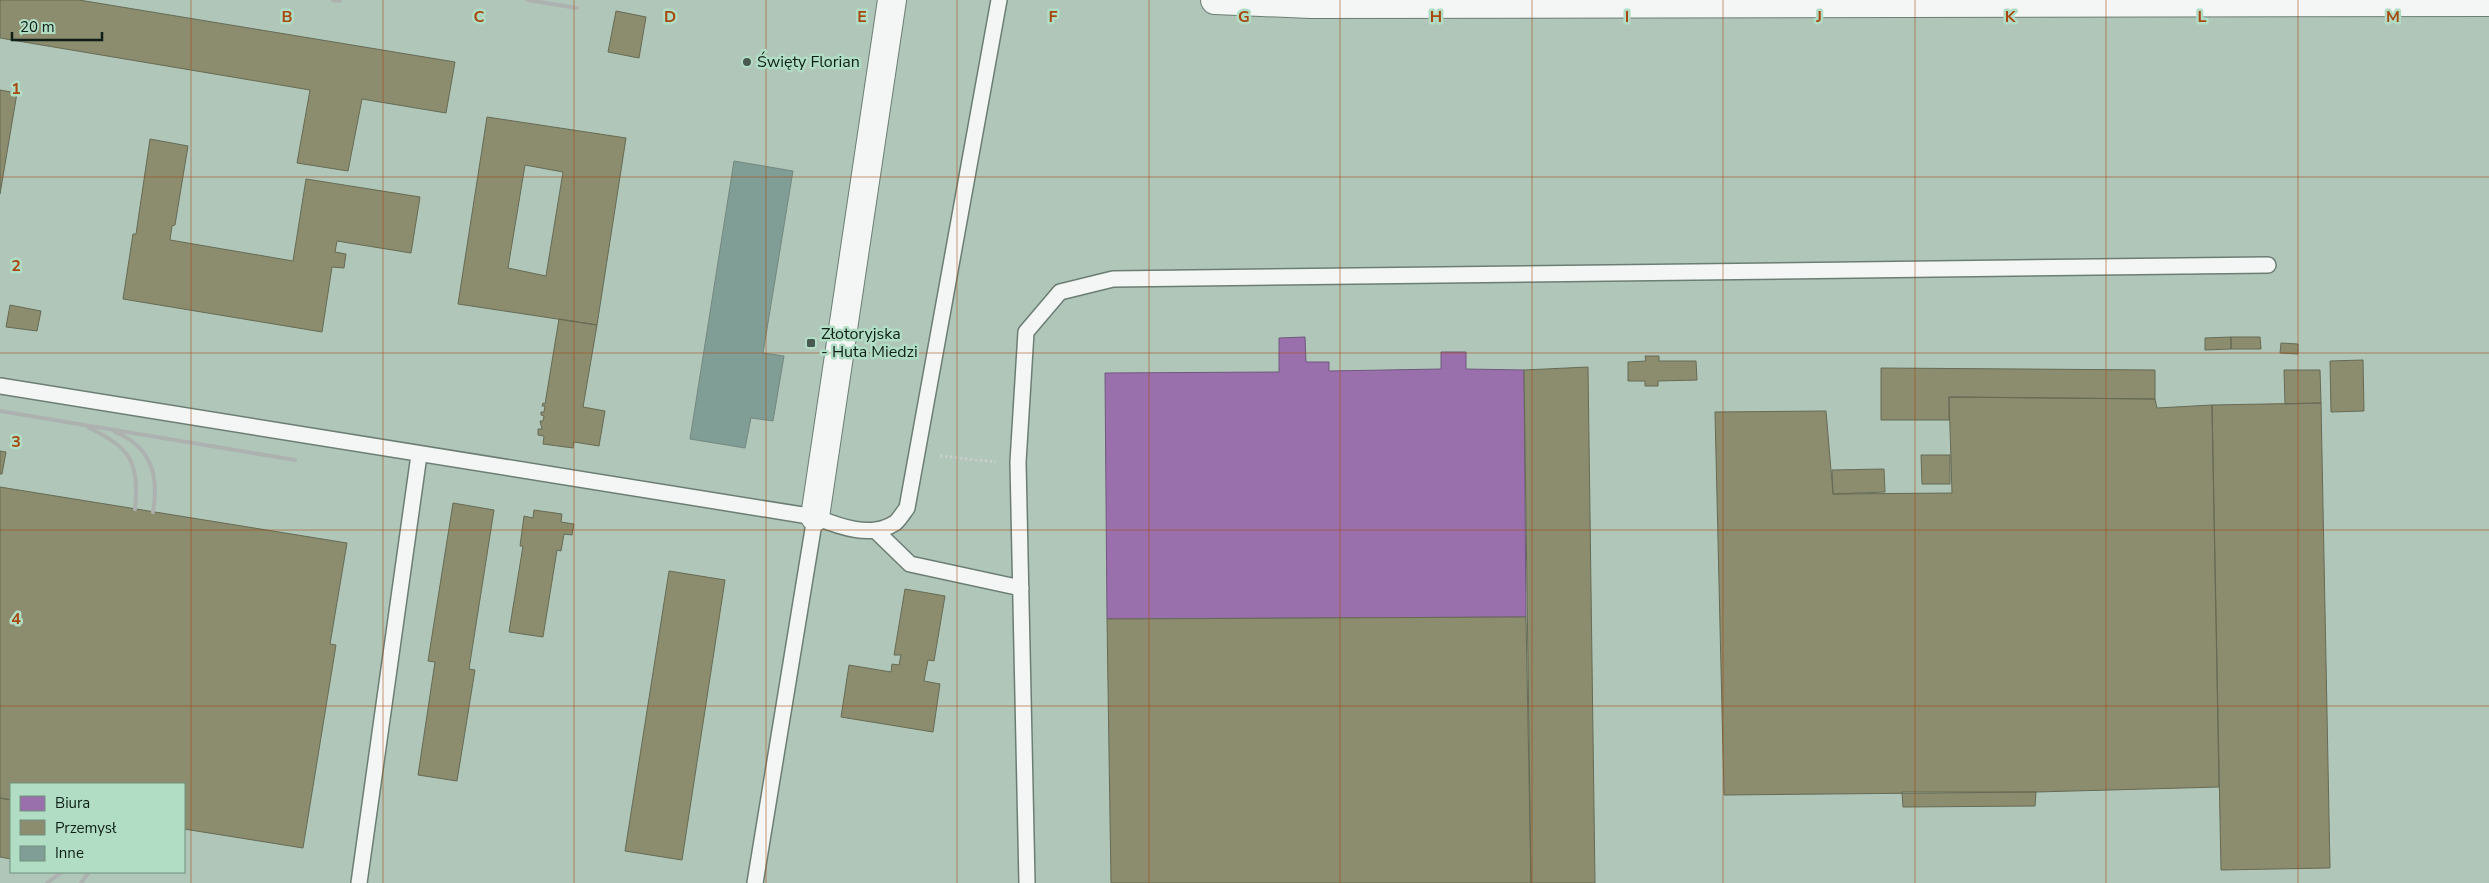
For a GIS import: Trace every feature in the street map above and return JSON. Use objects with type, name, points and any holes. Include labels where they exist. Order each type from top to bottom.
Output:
[{"type":"main road","points":[[815,517],[892,0]]},
{"type":"main road","points":[[1215,0],[1311,2],[2489,2]]},
{"type":"lane","points":[[0,386],[419,455],[815,517],[853,529],[875,530],[895,523],[907,508],[1000,0]]},
{"type":"lane","points":[[1027,883],[1018,444],[1026,332],[1060,292],[1113,280],[2268,265]]},
{"type":"lane","points":[[361,883],[419,455]]},
{"type":"lane","points":[[755,883],[815,517]]},
{"type":"lane","points":[[875,530],[910,564],[1021,588]]},
{"type":"path","points":[[934,455],[1002,462]]},
{"type":"building: Biura","points":[[1305,337],[1306,362],[1329,362],[1329,371],[1441,369],[1441,352],[1466,352],[1466,369],[1524,370],[1526,617],[1107,619],[1105,373],[1279,372],[1279,338]]},
{"type":"building: Przemysł","points":[[0,0],[79,0],[455,62],[446,113],[362,99],[348,171],[297,163],[310,90],[0,38]]},
{"type":"building: Przemysł","points":[[616,11],[646,17],[639,58],[608,52]]},
{"type":"building: Przemysł","points":[[0,90],[17,93],[0,194]]},
{"type":"building: Przemysł","points":[[487,117],[626,138],[597,325],[458,304]],"holes":[[[525,165],[563,172],[546,276],[508,268]]]},
{"type":"building: Przemysł","points":[[150,139],[188,146],[175,225],[172,226],[170,240],[293,261],[306,179],[420,197],[411,253],[337,241],[335,252],[346,254],[344,268],[332,267],[322,332],[123,299],[133,234],[136,234]]},
{"type":"building: Przemysł","points":[[10,305],[41,311],[37,331],[6,327]]},
{"type":"building: Przemysł","points":[[559,319],[597,325],[583,407],[605,411],[599,446],[574,442],[573,448],[543,444],[544,436],[538,435],[538,429],[542,429],[540,421],[543,421],[544,416],[541,415],[541,412],[544,412],[545,406],[542,406],[543,403],[545,404]]},
{"type":"building: Przemysł","points":[[2231,337],[2260,337],[2261,349],[2231,349]]},
{"type":"building: Przemysł","points":[[2231,337],[2231,349],[2205,350],[2205,338]]},
{"type":"building: Przemysł","points":[[2281,343],[2298,344],[2298,354],[2280,353]]},
{"type":"building: Przemysł","points":[[1645,356],[1659,356],[1659,361],[1696,361],[1697,380],[1658,381],[1658,386],[1645,386],[1645,381],[1628,381],[1628,362],[1646,361]]},
{"type":"building: Przemysł","points":[[2363,360],[2364,411],[2331,412],[2330,361]]},
{"type":"building: Przemysł","points":[[1588,367],[1595,883],[1531,883],[1524,370]]},
{"type":"building: Przemysł","points":[[1881,368],[2155,370],[2155,399],[1949,397],[1949,420],[1881,420]]},
{"type":"building: Przemysł","points":[[2284,370],[2320,370],[2321,403],[2285,404]]},
{"type":"building: Przemysł","points":[[1949,397],[2155,399],[2157,408],[2212,405],[2219,787],[2036,792],[1724,795],[1715,412],[1826,411],[1833,494],[1952,493]]},
{"type":"building: Przemysł","points":[[2321,403],[2330,868],[2221,870],[2212,405]]},
{"type":"building: Przemysł","points":[[0,451],[6,452],[2,474],[0,474]]},
{"type":"building: Przemysł","points":[[1921,455],[1950,455],[1950,484],[1922,484]]},
{"type":"building: Przemysł","points":[[1884,469],[1885,492],[1833,494],[1832,470]]},
{"type":"building: Przemysł","points":[[0,487],[347,543],[330,644],[336,645],[303,848],[185,829],[185,783],[10,783],[10,800],[0,798]]},
{"type":"building: Przemysł","points":[[453,503],[494,510],[469,669],[475,670],[457,781],[418,775],[435,662],[428,661]]},
{"type":"building: Przemysł","points":[[534,510],[562,514],[561,522],[574,524],[572,535],[564,534],[561,551],[557,550],[543,637],[509,632],[523,546],[520,546],[524,516],[533,518]]},
{"type":"building: Przemysł","points":[[669,571],[725,580],[682,860],[625,851]]},
{"type":"building: Przemysł","points":[[905,589],[945,596],[934,661],[928,660],[924,681],[940,684],[933,732],[841,717],[849,665],[891,672],[892,664],[899,665],[901,655],[894,655]]},
{"type":"building: Przemysł","points":[[1526,617],[1531,883],[1111,883],[1107,619]]},
{"type":"building: Przemysł","points":[[1902,792],[2036,792],[2035,806],[1903,807]]},
{"type":"building: Przemysł","points":[[0,798],[10,800],[10,859],[0,857]]},
{"type":"building: Inne","points":[[734,161],[793,171],[763,353],[784,356],[773,421],[751,418],[745,448],[690,439]]},
{"type":"railway","points":[[333,0],[340,1]]},
{"type":"railway","points":[[528,0],[577,8]]},
{"type":"railway","points":[[0,411],[295,460]]},
{"type":"railway","points":[[89,428],[115,442],[130,459],[136,480],[135,509]]},
{"type":"railway","points":[[115,432],[128,438],[137,446],[145,454],[150,464],[155,486],[153,512]]},
{"type":"railway","points":[[47,883],[61,873]]},
{"type":"railway","points":[[81,883],[88,873]]},
{"type":"place","name":"Święty Florian","points":[[747,62]]},
{"type":"place","name":"Złotoryjska - Huta Miedzi","points":[[811,343]]}]
